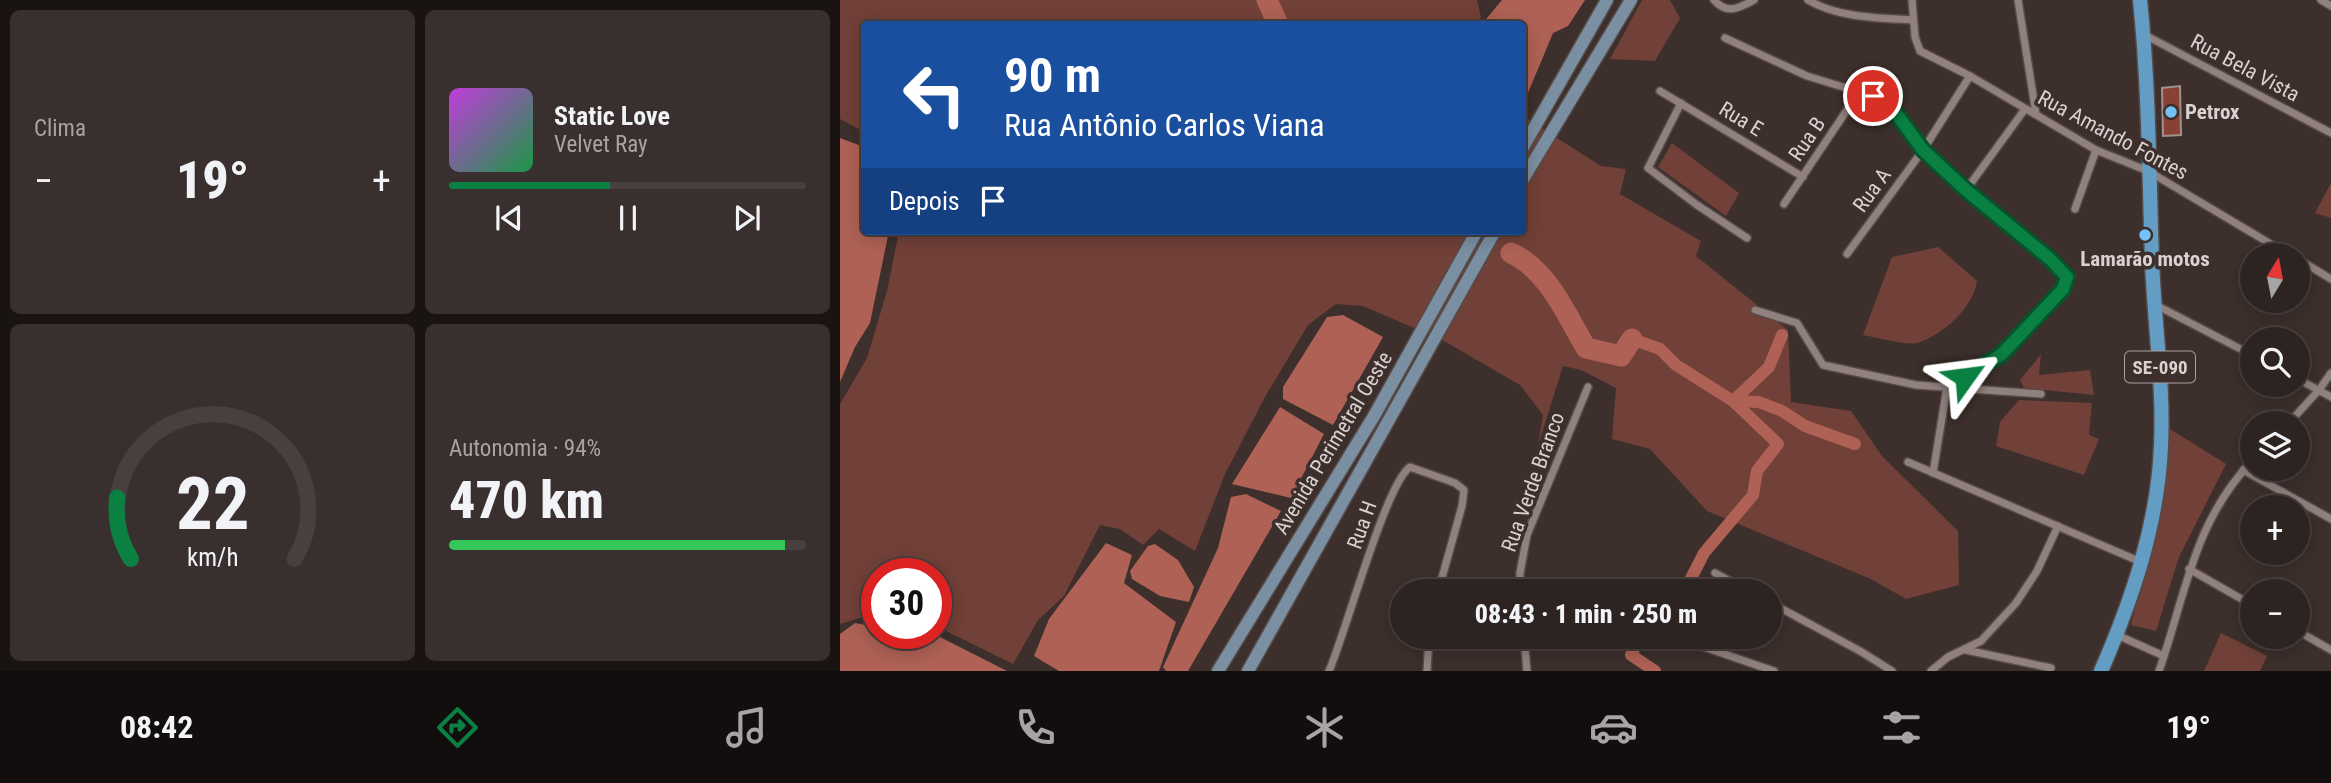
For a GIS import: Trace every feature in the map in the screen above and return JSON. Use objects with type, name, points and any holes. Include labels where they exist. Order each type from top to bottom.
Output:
[{"type":"main road","points":[[1526,142],[1607,0]]},
{"type":"main road","points":[[1526,174],[1631,0]]},
{"type":"main road","name":"SE-090","points":[[2101,671],[2117,635],[2141,562],[2153,512],[2161,449],[2160,358],[2153,303],[2140,0]]},
{"type":"main road","name":"Avenida Perimetral Oeste","points":[[1218,671],[1374,416],[1475,235]]},
{"type":"main road","name":"Avenida Perimetral Oeste","points":[[1248,671],[1493,235]]},
{"type":"street","points":[[1714,0],[1730,10],[1754,0]]},
{"type":"street","points":[[1810,1],[1847,13],[1913,20],[1912,0]]},
{"type":"street","points":[[2018,0],[2036,114]]},
{"type":"street","points":[[2321,0],[2331,6]]},
{"type":"street","name":"Rua Amando Fontes","points":[[1913,20],[1918,48],[2096,150],[2148,171],[2269,243]]},
{"type":"street","name":"Rua Bela Vista","points":[[2143,34],[2331,133]]},
{"type":"street","points":[[1725,38],[1807,76],[1879,98],[1891,107],[1923,150],[1966,190],[2060,267],[2067,277],[2063,289],[2002,354],[1947,387]]},
{"type":"street","name":"Rua A","points":[[1847,254],[1923,150],[1970,76]]},
{"type":"street","name":"Rua E","points":[[1660,91],[1803,177]]},
{"type":"street","name":"Rua B","points":[[1784,204],[1859,92]]},
{"type":"street","points":[[1681,103],[1648,168],[1747,238]]},
{"type":"street","points":[[1966,190],[2025,108]]},
{"type":"street","points":[[2075,209],[2096,150]]},
{"type":"street","points":[[2310,266],[2331,279]]},
{"type":"street","points":[[2153,303],[2240,349]]},
{"type":"street","points":[[1755,310],[1797,323],[1824,365],[1896,382],[2041,394]]},
{"type":"street","points":[[2300,411],[2331,373]]},
{"type":"street","points":[[2310,385],[2331,397]]},
{"type":"street","name":"Rua Verde Branco","points":[[1520,579],[1528,535],[1588,387]]},
{"type":"street","points":[[1933,473],[1947,387]]},
{"type":"street","points":[[1908,462],[2141,562]]},
{"type":"street","name":"Rua H","points":[[1329,671],[1390,501],[1405,470],[1414,467],[1461,487],[1465,496],[1442,579]]},
{"type":"street","points":[[2159,671],[2189,569],[2209,520],[2240,474]]},
{"type":"street","points":[[2263,481],[2331,519]]},
{"type":"street","points":[[1931,671],[1948,657],[1981,641],[2017,603],[2037,571],[2058,526]]},
{"type":"street","points":[[2189,569],[2240,598]]},
{"type":"street","points":[[1715,573],[1726,579]]},
{"type":"street","points":[[1782,609],[1892,671]]},
{"type":"street","points":[[2117,635],[2164,656]]},
{"type":"street","points":[[2310,638],[2331,650]]},
{"type":"street","points":[[1427,671],[1428,649]]},
{"type":"street","points":[[1525,649],[1527,671]]},
{"type":"street","points":[[1710,649],[1774,671]]},
{"type":"street","points":[[1966,650],[2051,668]]},
{"type":"shaded area","points":[[840,0],[1477,0],[1481,17],[1478,21],[861,21],[861,130],[840,119]]},
{"type":"shaded area","points":[[1502,0],[1585,0],[1568,26],[1553,33],[1526,98],[1526,21],[1484,21]]},
{"type":"shaded area","points":[[1642,0],[1670,0],[1680,18],[1655,61],[1610,59]]},
{"type":"shaded area","points":[[1526,118],[1601,166],[1626,169],[1620,194],[1701,241],[1696,256],[1788,330],[1791,402],[1851,411],[1882,456],[1958,531],[1959,585],[1906,599],[1871,579],[1707,511],[1650,449],[1612,439],[1616,388],[1581,370],[1563,366],[1538,446],[1543,415],[1520,385],[1444,341],[1363,306],[1336,304],[1308,325],[1265,397],[1225,474],[1195,551],[1159,529],[1143,545],[1120,529],[1100,525],[1064,596],[1038,620],[1013,664],[952,634],[952,558],[861,558],[861,618],[840,624],[840,404],[867,358],[887,291],[898,235],[1526,235]]},
{"type":"shaded area","points":[[840,138],[861,146],[861,235],[888,235],[870,323],[855,347],[840,382]]},
{"type":"shaded area","points":[[1672,143],[1739,193],[1726,216],[1658,167]]},
{"type":"shaded area","points":[[2331,183],[2331,218],[2315,213]]},
{"type":"shaded area","points":[[1938,247],[1977,281],[1970,301],[1956,319],[1928,339],[1913,344],[1863,335],[1892,257]]},
{"type":"shaded area","points":[[1343,315],[1383,337],[1333,425],[1283,399],[1283,387],[1327,317]]},
{"type":"shaded area","points":[[2041,354],[2039,375],[2090,370],[2094,395],[2024,388],[2020,380]]},
{"type":"shaded area","points":[[2019,400],[2092,403],[2089,435],[2099,439],[2084,475],[1996,446],[2000,422]]},
{"type":"shaded area","points":[[1280,407],[1324,434],[1291,498],[1232,484]]},
{"type":"shaded area","points":[[2170,429],[2226,464],[2179,557],[2156,631],[2131,625],[2162,503]]},
{"type":"shaded area","points":[[1246,494],[1281,511],[1188,671],[1166,671],[1163,667],[1218,548],[1231,497]]},
{"type":"shaded area","points":[[1106,543],[1132,555],[1124,583],[1176,622],[1159,671],[1059,671],[1034,656],[1049,619]]},
{"type":"shaded area","points":[[1155,544],[1178,560],[1194,587],[1189,602],[1160,596],[1132,579],[1130,571],[1148,546]]},
{"type":"shaded area","points":[[855,623],[861,624],[861,649],[952,649],[952,643],[1007,671],[840,671],[840,634]]},
{"type":"shaded area","points":[[2221,633],[2240,642],[2240,649],[2253,649],[2267,656],[2260,671],[2204,671]]},
{"type":"building","name":"Petrox","points":[[2180,86],[2181,135],[2163,136],[2162,88]]},
{"type":"waterway","points":[[1267,0],[1277,21]]},
{"type":"waterway","points":[[1511,253],[1536,270],[1546,282],[1586,348],[1621,356],[1632,339]]},
{"type":"waterway","points":[[1733,401],[1769,367],[1782,335]]},
{"type":"waterway","points":[[1632,339],[1660,349],[1676,365],[1733,401],[1778,444],[1757,471],[1753,495],[1704,553],[1691,579]]},
{"type":"waterway","points":[[1733,401],[1759,402],[1782,411],[1805,426],[1855,444]]},
{"type":"waterway","points":[[1634,649],[1631,655],[1655,671]]},
{"type":"place","name":"Petrox","points":[[2171,112]]},
{"type":"place","name":"Lamarão motos","points":[[2145,235]]},
{"type":"route","points":[[1873,96],[1891,107],[1923,150],[2004,223],[2060,267],[2067,277],[2063,289],[2002,354],[1965,377]]}]
